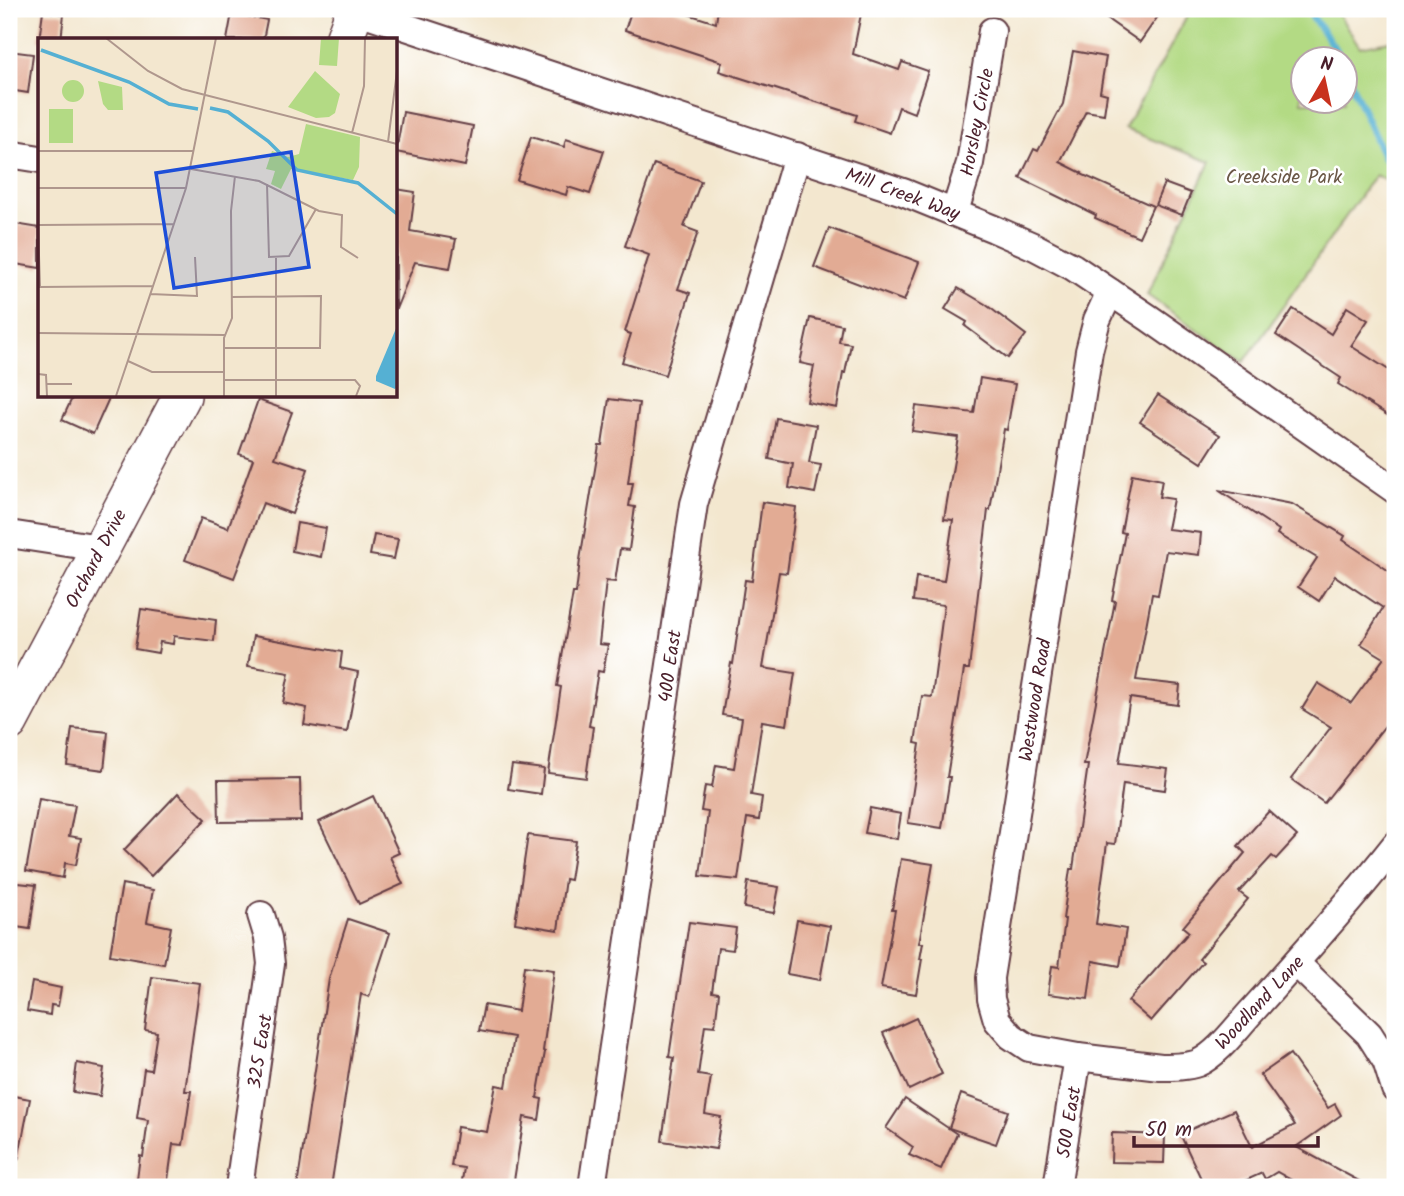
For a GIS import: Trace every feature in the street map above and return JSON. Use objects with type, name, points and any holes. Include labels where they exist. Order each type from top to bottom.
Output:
[{"type":"main road","points":[[345,38],[355,9]]},
{"type":"main road","name":"Orchard Drive","points":[[9,722],[181,397]]},
{"type":"street","name":"Mill Creek Way","points":[[355,9],[797,156],[954,211],[1035,247],[1073,267],[1395,490]]},
{"type":"street","name":"Horsley Circle","points":[[954,211],[970,163],[992,31]]},
{"type":"street","points":[[9,154],[38,159]]},
{"type":"street","name":"400 East","points":[[592,1187],[694,504],[797,156]]},
{"type":"street","name":"Westwood Road","points":[[1078,1057],[1029,1048],[1010,1036],[997,1020],[990,999],[990,978],[1089,351],[1097,320],[1110,292]]},
{"type":"street","points":[[9,534],[100,548]]},
{"type":"street","name":"Woodland Lane","points":[[1078,1057],[1173,1068],[1198,1063],[1218,1048],[1296,962],[1395,845]]},
{"type":"street","name":"325 East","points":[[239,1187],[271,964],[268,938],[261,915]]},
{"type":"street","points":[[1296,962],[1369,1034],[1386,1061],[1395,1089]]},
{"type":"street","name":"500 East","points":[[1057,1187],[1078,1057]]},
{"type":"green space","name":"Creekside Park","points":[[1191,9],[1335,9],[1360,47],[1395,40],[1395,185],[1375,175],[1244,362],[1147,295],[1210,162],[1125,129]]},
{"type":"building","points":[[632,9],[672,9],[716,23],[718,9],[862,9],[853,54],[899,70],[902,62],[928,71],[914,113],[899,107],[890,133],[855,121],[857,115],[719,71],[722,62],[625,30]]},
{"type":"building","points":[[1093,9],[1163,9],[1140,42]]},
{"type":"building","points":[[43,11],[64,14],[61,38],[39,38]]},
{"type":"building","points":[[232,13],[267,20],[263,38],[227,38]]},
{"type":"building","points":[[9,51],[33,54],[28,93],[9,90]]},
{"type":"building","points":[[1073,51],[1106,57],[1100,92],[1107,94],[1104,114],[1086,111],[1060,162],[1153,206],[1139,237],[1095,218],[1096,215],[1020,178],[1034,149],[1038,151],[1063,104]]},
{"type":"building","points":[[403,112],[473,126],[465,166],[397,152]]},
{"type":"building","points":[[531,137],[564,147],[566,139],[604,151],[590,194],[568,187],[566,195],[517,180]]},
{"type":"building","points":[[654,164],[701,181],[684,227],[698,232],[678,289],[690,293],[665,375],[622,362],[631,334],[625,332],[649,255],[625,246]]},
{"type":"building","points":[[1164,183],[1191,193],[1182,215],[1155,205]]},
{"type":"building","points":[[397,189],[415,192],[410,231],[456,239],[450,268],[415,262],[397,307]]},
{"type":"building","points":[[9,223],[38,228],[38,268],[9,263]]},
{"type":"building","points":[[829,228],[919,262],[904,301],[814,267]]},
{"type":"building","points":[[958,288],[985,304],[1026,335],[1008,358],[965,326],[967,322],[945,309]]},
{"type":"building","points":[[1347,307],[1368,320],[1351,346],[1395,374],[1395,420],[1338,384],[1341,378],[1276,335],[1293,309],[1331,334]]},
{"type":"building","points":[[810,318],[842,325],[839,342],[851,344],[837,408],[807,402],[814,366],[800,363]]},
{"type":"building","points":[[980,378],[1015,384],[988,510],[969,669],[964,669],[942,828],[908,823],[920,744],[915,743],[922,696],[932,697],[944,605],[913,601],[916,577],[944,581],[953,520],[944,519],[958,437],[912,431],[916,406],[974,413]]},
{"type":"building","points":[[1158,395],[1220,435],[1202,463],[1140,422]]},
{"type":"building","points":[[73,397],[110,397],[93,434],[62,420]]},
{"type":"building","points":[[609,399],[639,403],[628,483],[633,483],[629,506],[635,507],[629,550],[620,549],[615,582],[606,581],[599,644],[608,645],[603,672],[598,671],[589,726],[593,727],[586,778],[548,773],[561,687],[557,686],[573,593],[576,593],[599,445],[602,445]]},
{"type":"building","points":[[258,400],[292,412],[275,458],[308,469],[292,514],[263,503],[234,578],[185,560],[201,518],[228,528],[253,459],[239,454]]},
{"type":"building","points":[[776,418],[816,425],[809,463],[821,465],[815,493],[789,488],[793,464],[769,459]]},
{"type":"building","points":[[1132,474],[1162,480],[1159,497],[1173,499],[1167,529],[1201,533],[1199,555],[1166,551],[1158,595],[1152,594],[1136,680],[1180,685],[1178,705],[1130,698],[1119,763],[1168,769],[1165,790],[1123,784],[1115,844],[1107,843],[1096,924],[1126,929],[1120,966],[1093,961],[1088,999],[1048,994],[1052,966],[1059,967],[1070,869],[1073,869],[1088,765],[1084,765],[1115,601],[1112,600],[1125,533],[1121,532]]},
{"type":"building","points":[[1218,490],[1292,504],[1345,536],[1343,540],[1395,575],[1395,713],[1324,803],[1291,779],[1331,727],[1302,709],[1318,683],[1351,703],[1384,658],[1361,644],[1383,608],[1335,576],[1319,601],[1298,587],[1317,558],[1277,534],[1279,530]]},
{"type":"building","points":[[762,502],[796,507],[787,573],[779,572],[763,668],[795,673],[787,725],[762,721],[751,795],[762,797],[759,820],[747,818],[738,880],[700,876],[708,812],[701,811],[705,786],[712,787],[716,765],[734,768],[742,718],[722,715],[731,663],[733,664],[745,580],[752,581]]},
{"type":"building","points":[[297,523],[326,528],[321,557],[292,551]]},
{"type":"building","points":[[374,535],[398,539],[394,559],[370,555]]},
{"type":"building","points":[[141,609],[216,620],[214,641],[174,636],[173,644],[160,642],[158,653],[135,649]]},
{"type":"building","points":[[253,636],[342,652],[340,668],[358,672],[347,732],[304,725],[307,708],[283,703],[289,673],[248,666]]},
{"type":"building","points":[[72,728],[108,732],[104,770],[67,765]]},
{"type":"building","points":[[512,765],[544,769],[541,794],[508,789]]},
{"type":"building","points":[[300,779],[301,821],[219,822],[218,780]]},
{"type":"building","points":[[178,793],[206,819],[151,876],[124,850]]},
{"type":"building","points":[[373,796],[399,853],[390,857],[403,884],[359,904],[319,822]]},
{"type":"building","points":[[39,799],[75,805],[69,836],[81,838],[76,865],[65,863],[63,878],[26,871]]},
{"type":"building","points":[[870,808],[901,814],[897,839],[865,833]]},
{"type":"building","points":[[1269,811],[1297,836],[1276,859],[1272,856],[1239,892],[1248,899],[1199,959],[1203,962],[1151,1021],[1128,1001],[1189,932],[1183,927],[1245,853],[1238,846]]},
{"type":"building","points":[[528,835],[576,841],[570,880],[565,879],[558,930],[515,923]]},
{"type":"building","points":[[901,859],[933,864],[919,943],[923,943],[916,994],[881,988]]},
{"type":"building","points":[[9,882],[36,885],[30,929],[9,926]]},
{"type":"building","points":[[748,882],[779,887],[774,913],[744,908]]},
{"type":"building","points":[[122,884],[153,890],[147,922],[171,927],[164,964],[110,955]]},
{"type":"building","points":[[348,919],[390,933],[369,997],[361,994],[331,1187],[297,1187],[329,979]]},
{"type":"building","points":[[797,920],[830,926],[820,980],[787,974]]},
{"type":"building","points":[[689,922],[736,928],[733,950],[718,948],[712,992],[719,993],[715,1026],[705,1025],[698,1075],[711,1077],[705,1114],[721,1117],[716,1149],[662,1141],[674,1058],[669,1057]]},
{"type":"building","points":[[524,966],[554,970],[537,1098],[542,1099],[539,1120],[524,1117],[513,1187],[461,1187],[464,1168],[451,1166],[457,1127],[487,1132],[496,1085],[506,1087],[514,1037],[479,1031],[484,1005],[518,1011]]},
{"type":"building","points":[[152,977],[200,983],[185,1091],[191,1091],[183,1145],[173,1144],[167,1187],[136,1187],[148,1120],[137,1118],[144,1069],[151,1070],[157,1032],[145,1030]]},
{"type":"building","points":[[32,982],[61,988],[58,1006],[51,1005],[50,1015],[27,1011]]},
{"type":"building","points":[[916,1018],[942,1074],[909,1090],[883,1033]]},
{"type":"building","points":[[1290,1054],[1328,1108],[1335,1104],[1341,1115],[1296,1147],[1370,1187],[1304,1187],[1277,1172],[1265,1179],[1262,1173],[1231,1187],[1205,1187],[1180,1134],[1234,1110],[1252,1147],[1295,1125],[1260,1075]]},
{"type":"building","points":[[77,1063],[104,1068],[100,1096],[73,1092]]},
{"type":"building","points":[[961,1094],[1008,1111],[996,1144],[949,1128]]},
{"type":"building","points":[[9,1095],[30,1099],[18,1160],[9,1159]]},
{"type":"building","points":[[905,1099],[957,1134],[941,1169],[909,1155],[913,1147],[886,1128]]},
{"type":"building","points":[[1112,1133],[1165,1135],[1164,1163],[1111,1162]]},
{"type":"waterway","points":[[1308,9],[1332,46]]},
{"type":"waterway","points":[[1358,99],[1384,158],[1395,167]]}]
